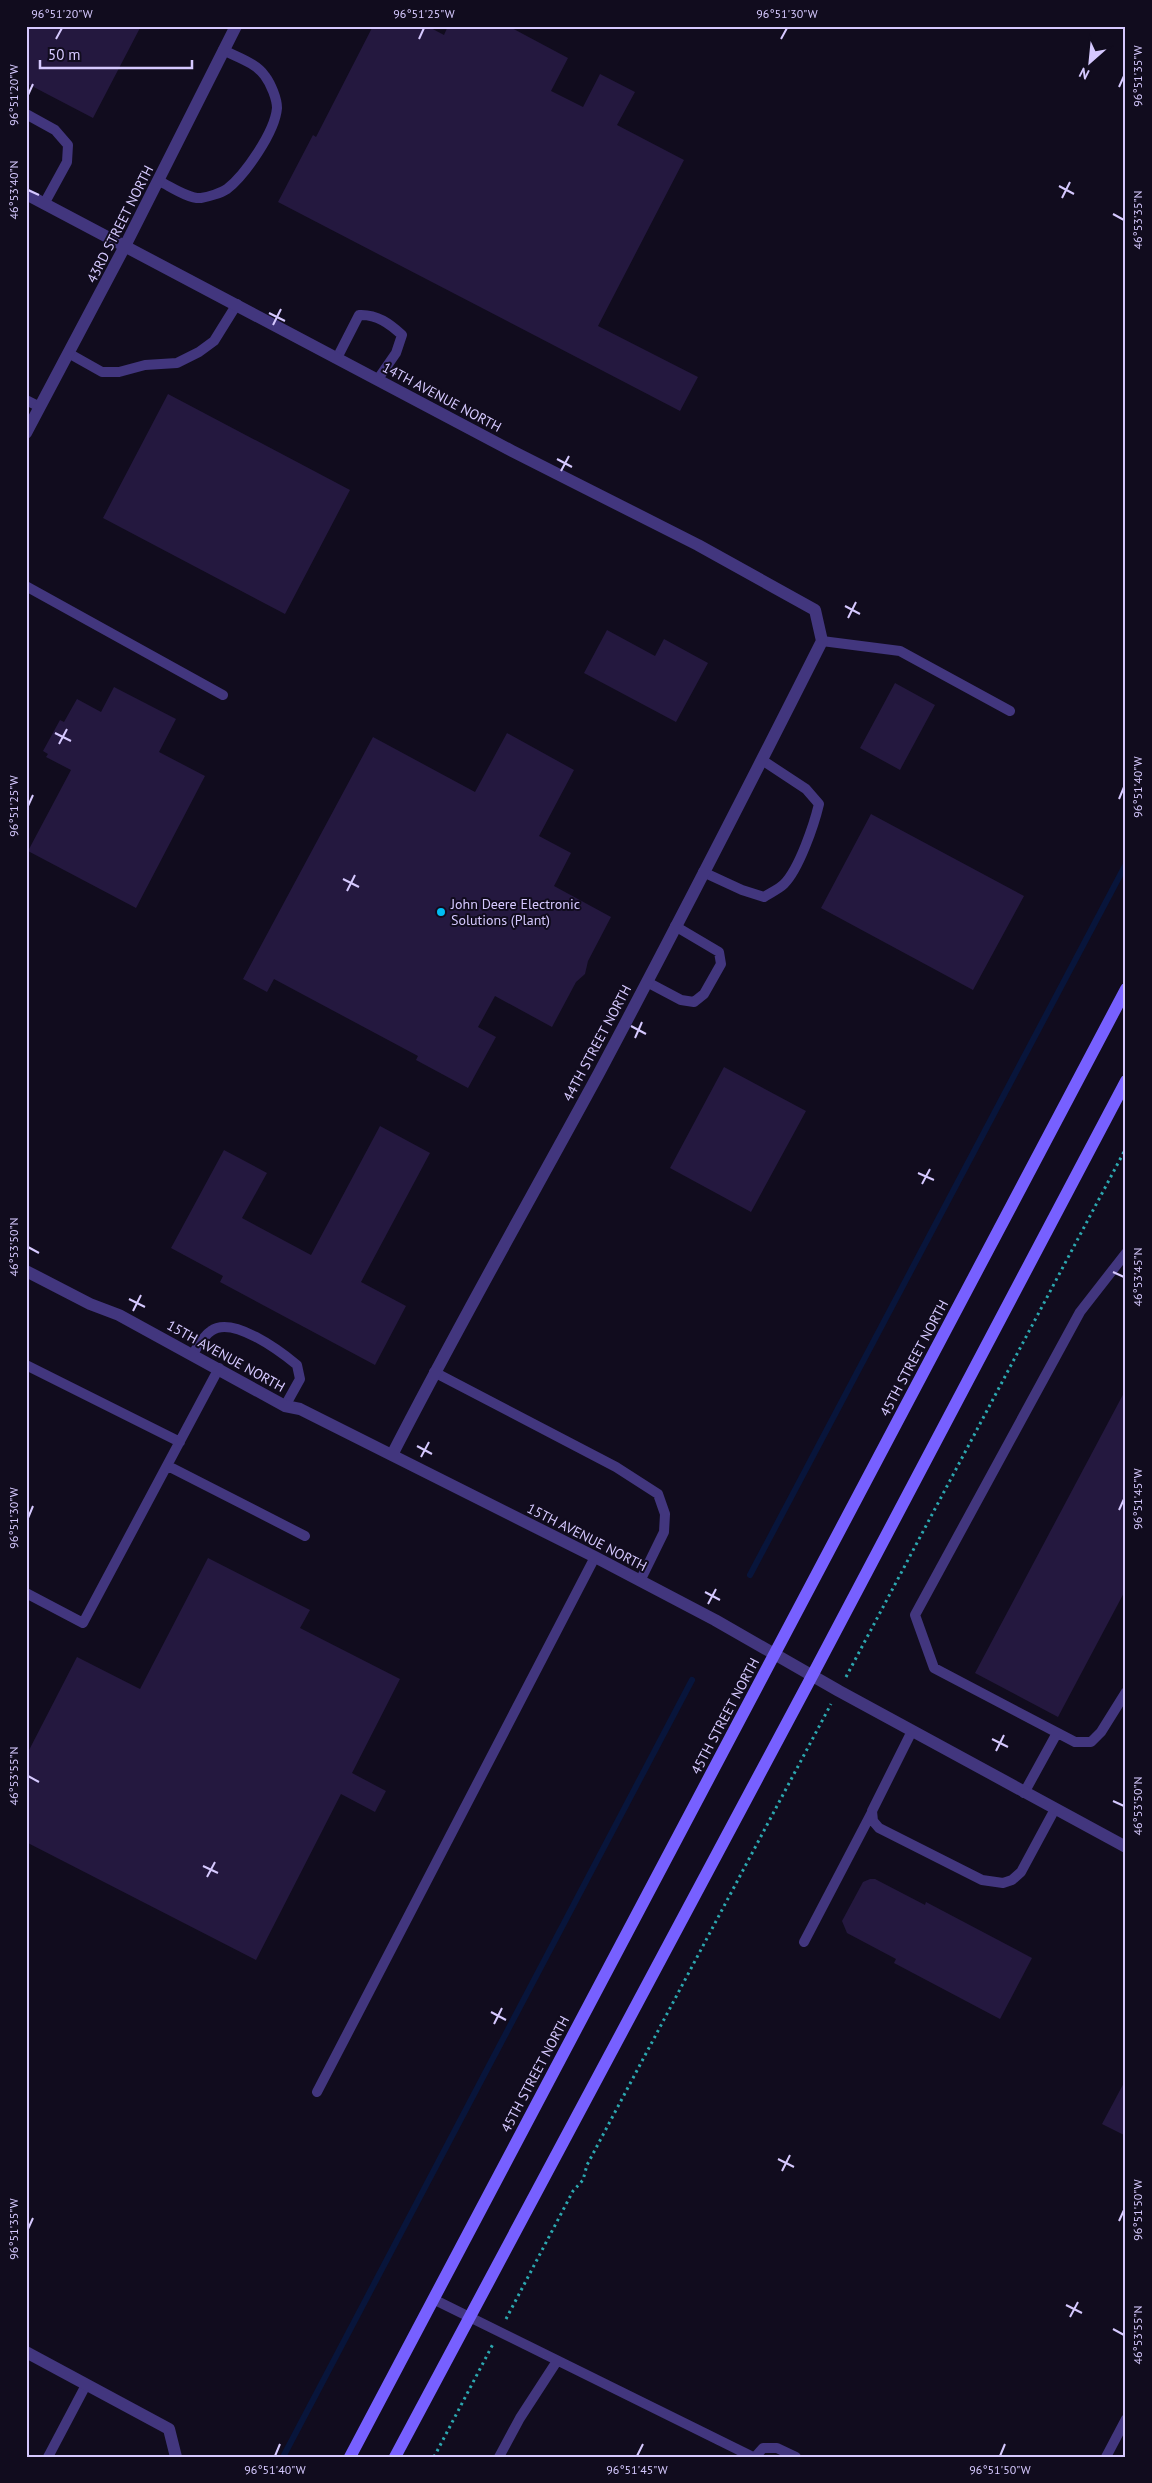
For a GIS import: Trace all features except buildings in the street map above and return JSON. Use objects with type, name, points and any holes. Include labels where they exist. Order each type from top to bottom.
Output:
[{"type":"main road","name":"45TH STREET NORTH","points":[[350,2457],[1126,989]]},
{"type":"main road","points":[[395,2457],[812,1676],[1126,1081]]},
{"type":"street","name":"43RD STREET NORTH","points":[[26,433],[70,354],[236,26]]},
{"type":"street","name":"14TH AVENUE NORTH","points":[[26,194],[512,451],[698,544],[814,610],[822,641]]},
{"type":"street","name":"44TH STREET NORTH","points":[[392,1455],[434,1372],[503,1249],[647,982],[822,641]]},
{"type":"street","name":"15TH AVENUE NORTH","points":[[26,1271],[90,1304],[119,1315],[219,1368],[285,1406],[300,1409],[595,1557],[715,1620],[839,1691],[1126,1847]]},
{"type":"street","points":[[26,2352],[169,2429],[176,2457]]},
{"type":"lane","points":[[159,181],[200,198],[226,190],[242,174],[273,125],[277,107],[273,92],[265,75],[252,65],[223,50]]},
{"type":"lane","points":[[26,114],[55,130],[68,144],[66,162],[44,204]]},
{"type":"lane","points":[[70,354],[102,372],[119,372],[145,365],[176,363],[199,352],[214,341],[236,304]]},
{"type":"lane","points":[[337,358],[360,315],[370,314],[402,335],[396,353],[378,380]]},
{"type":"lane","points":[[26,400],[40,407]]},
{"type":"lane","points":[[26,586],[223,695]]},
{"type":"lane","points":[[822,641],[900,651],[1010,711]]},
{"type":"lane","points":[[703,872],[742,890],[764,897],[785,883],[797,862],[813,829],[819,804],[806,789],[762,760]]},
{"type":"lane","points":[[647,982],[681,1000],[694,1002],[704,994],[721,964],[719,952],[675,926]]},
{"type":"lane","points":[[1126,1253],[1080,1312],[915,1615],[934,1668],[1075,1742],[1090,1742],[1106,1726],[1126,1692]]},
{"type":"lane","points":[[192,1355],[210,1331],[220,1327],[231,1326],[249,1334],[297,1365],[300,1379],[285,1406]]},
{"type":"lane","points":[[26,1365],[180,1442]]},
{"type":"lane","points":[[26,1593],[83,1622],[219,1368]]},
{"type":"lane","points":[[434,1372],[616,1467],[658,1494],[665,1514],[664,1532],[640,1581]]},
{"type":"lane","points":[[168,1466],[305,1536]]},
{"type":"lane","points":[[317,2092],[595,1557]]},
{"type":"lane","points":[[804,1942],[912,1731]]},
{"type":"lane","points":[[1024,1792],[1057,1733]]},
{"type":"lane","points":[[872,1811],[874,1822],[879,1828],[982,1880],[993,1883],[1012,1880],[1021,1872],[1055,1809]]},
{"type":"lane","points":[[433,2300],[754,2457],[764,2448],[777,2448],[796,2457]]},
{"type":"lane","points":[[499,2457],[520,2418],[557,2361]]},
{"type":"lane","points":[[48,2457],[86,2385]]},
{"type":"lane","points":[[1106,2457],[1126,2419]]},
{"type":"path","points":[[434,2457],[573,2191],[583,2180],[587,2165],[1126,1148]]},
{"type":"waterway","points":[[750,1575],[1126,864]]},
{"type":"waterway","points":[[283,2457],[692,1680]]},
{"type":"place","name":"John Deere Electronic Solutions (Plant)","points":[[441,912]]}]
